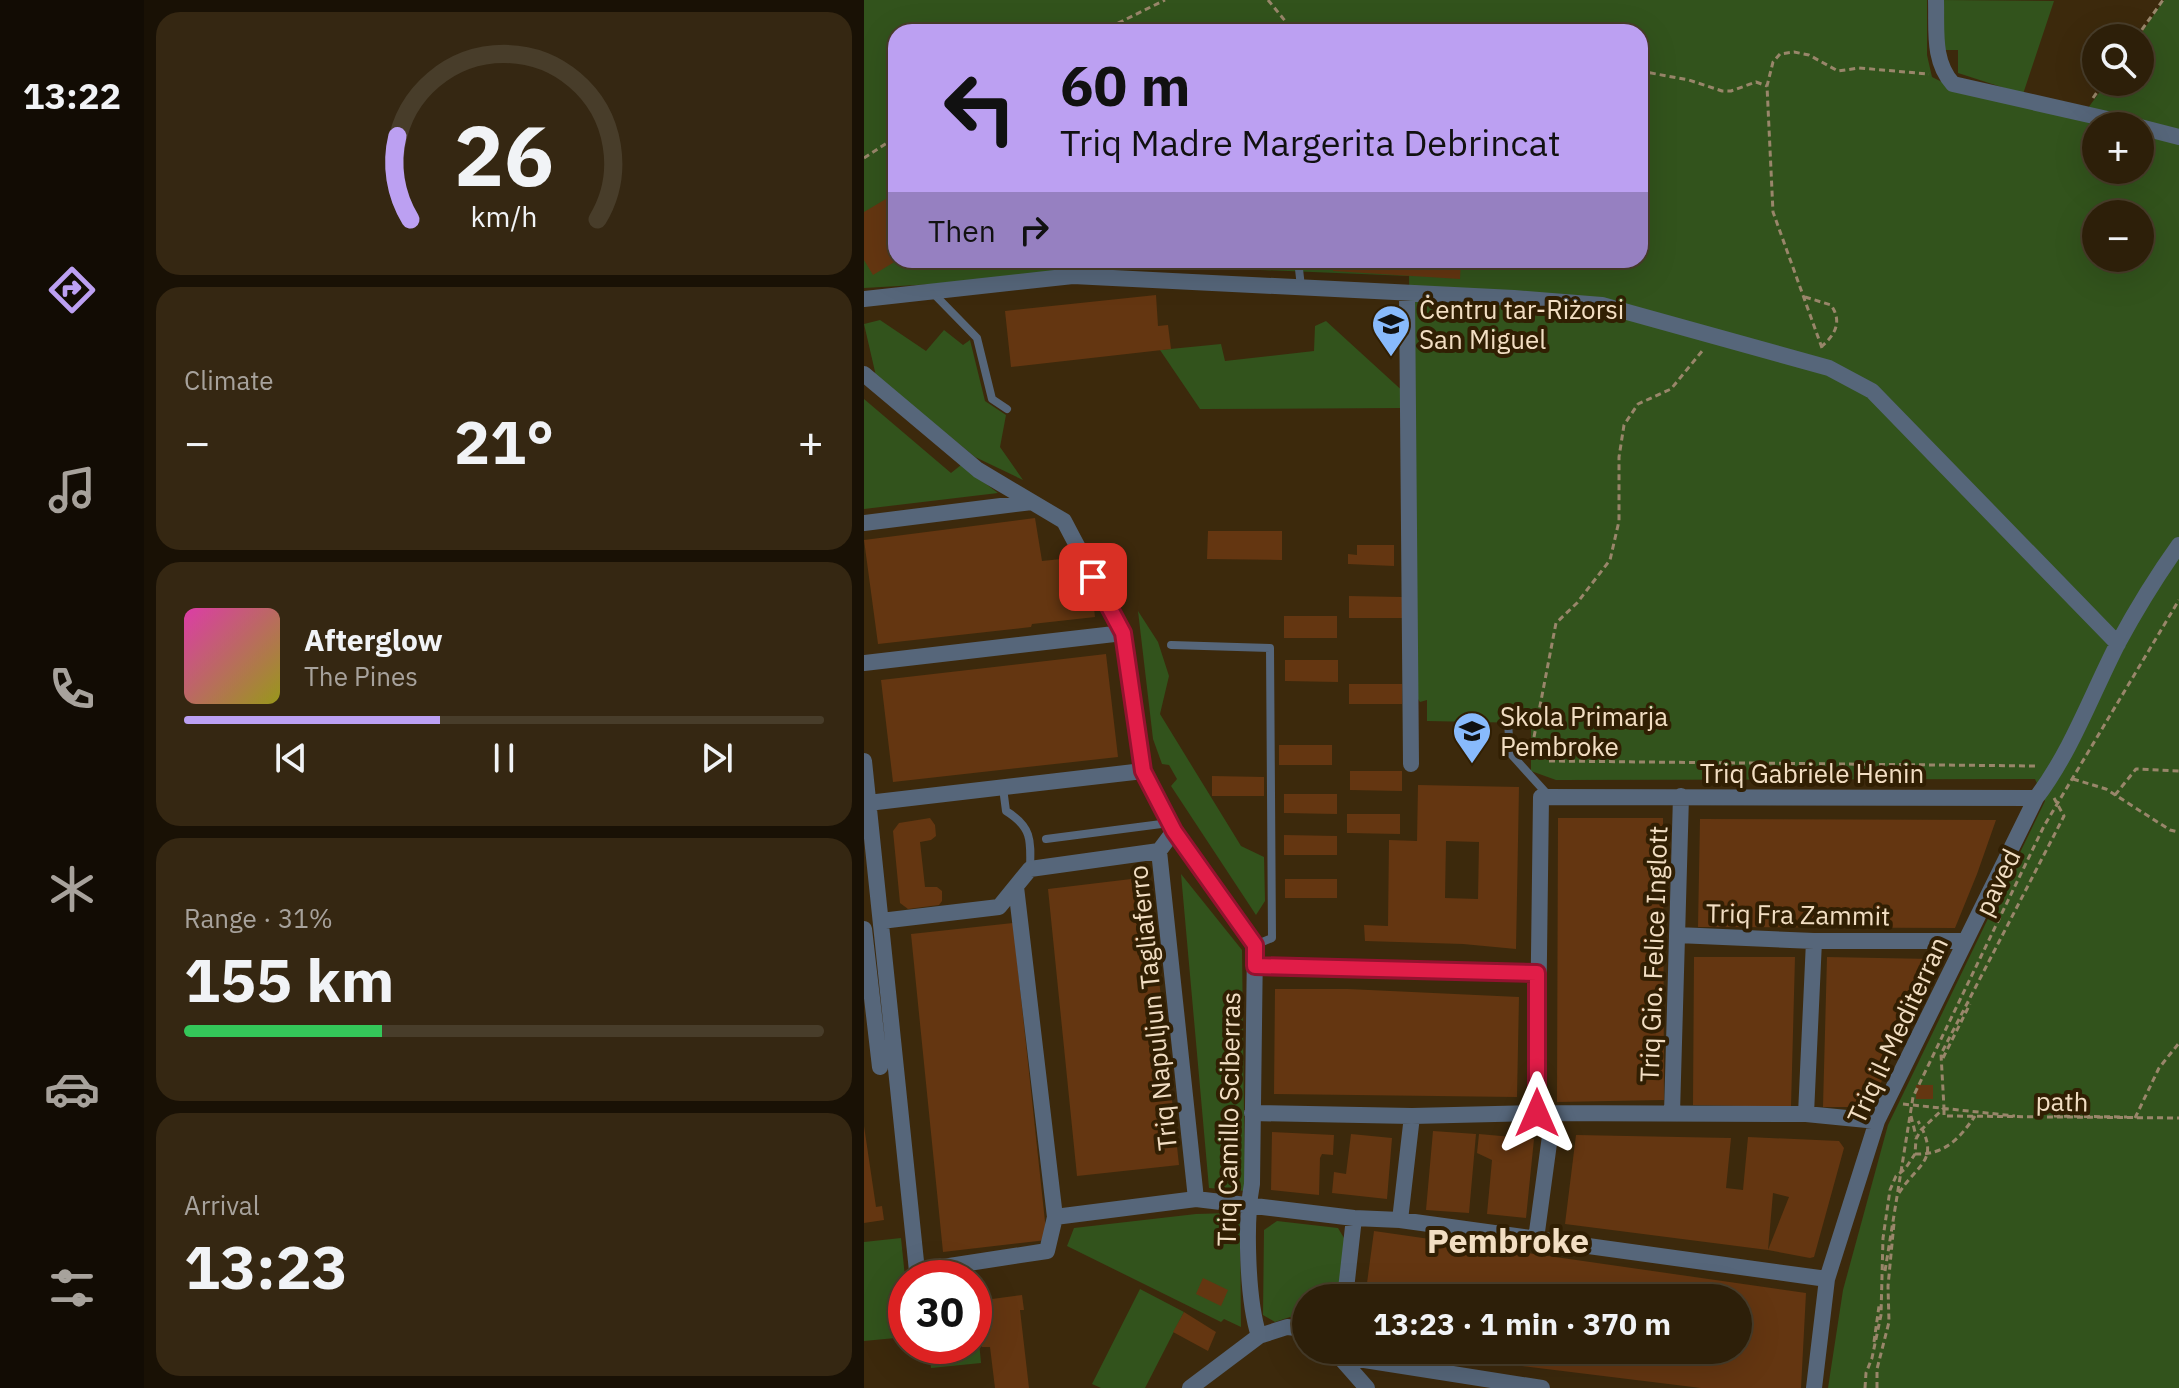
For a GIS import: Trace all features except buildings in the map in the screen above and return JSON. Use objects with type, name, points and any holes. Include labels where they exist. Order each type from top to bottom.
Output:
[{"type":"street","points":[[1936,0],[1938,61],[1944,75],[1953,84],[2082,113]]},
{"type":"street","points":[[2154,130],[2179,137]]},
{"type":"street","points":[[864,299],[932,292],[1072,268],[1301,287],[1602,305],[1823,367],[1872,391],[2118,644]]},
{"type":"street","points":[[1407,293],[1411,764]]},
{"type":"street","points":[[864,374],[978,470],[1064,521],[1123,633],[1143,771],[1172,827],[1255,945]]},
{"type":"street","points":[[864,523],[1032,502]]},
{"type":"street","name":"Triq il-Mediterran","points":[[1814,1388],[1827,1279],[1877,1121],[1965,941],[2045,794],[2118,644],[2155,579],[2179,545]]},
{"type":"street","points":[[864,663],[1123,633]]},
{"type":"street","points":[[864,761],[917,1271],[1047,1251],[1055,1217],[1016,887]]},
{"type":"street","points":[[868,803],[1143,771]]},
{"type":"street","name":"Triq Gabriele Henin","points":[[1546,797],[2045,794]]},
{"type":"street","name":"Triq Gio. Felice Inglott","points":[[1672,1113],[1681,796]]},
{"type":"street","points":[[1536,1239],[1545,1114],[1537,973],[1546,797]]},
{"type":"street","name":"Triq Napuljun Tagliaferro","points":[[1172,827],[1159,851],[1196,1199]]},
{"type":"street","points":[[881,921],[999,907],[1030,869],[1159,851]]},
{"type":"street","points":[[864,929],[880,1067]]},
{"type":"street","name":"Triq Fra Zammit","points":[[1677,935],[1814,941],[1965,941]]},
{"type":"street","points":[[1806,1114],[1814,941]]},
{"type":"street","name":"Triq Camillo Sciberras","points":[[1255,945],[1252,1184],[1248,1206],[1252,1316],[1259,1336]]},
{"type":"street","points":[[1255,966],[1537,973]]},
{"type":"street","points":[[1252,1113],[1412,1116],[1806,1114],[1877,1121]]},
{"type":"street","points":[[1400,1220],[1412,1116]]},
{"type":"street","points":[[1055,1217],[1196,1199],[1354,1218],[1400,1220],[1827,1279]]},
{"type":"street","points":[[1347,1284],[1354,1218]]},
{"type":"street","points":[[1190,1388],[1259,1336],[1292,1328]]},
{"type":"street","points":[[1347,1364],[1367,1388]]},
{"type":"street","points":[[1405,1364],[1542,1388]]},
{"type":"lane","points":[[1299,268],[1301,287]]},
{"type":"lane","points":[[932,292],[977,338],[992,399],[1007,409]]},
{"type":"lane","points":[[1171,645],[1270,648],[1272,938],[1255,945]]},
{"type":"lane","points":[[1508,722],[1510,753],[1546,797]]},
{"type":"lane","points":[[1003,788],[1006,811],[1021,820],[1029,835],[1030,869]]},
{"type":"lane","points":[[1046,839],[1172,827]]},
{"type":"path","points":[[1116,24],[1165,0]]},
{"type":"path","points":[[1268,0],[1288,24]]},
{"type":"path","points":[[2146,24],[2163,0]]},
{"type":"path","points":[[1823,367],[1822,346],[1773,212],[1767,86],[1773,62],[1780,54],[1794,52],[1809,55],[1838,71],[1859,68],[1944,75]]},
{"type":"path","points":[[1648,72],[1689,80],[1722,91],[1756,82],[1767,86]]},
{"type":"path","points":[[2094,96],[2101,104]]},
{"type":"path","points":[[864,158],[888,142]]},
{"type":"path","points":[[1804,297],[1831,305],[1836,312],[1837,326],[1832,338],[1822,346]]},
{"type":"path","points":[[1534,737],[1556,623],[1577,603],[1610,560],[1619,521],[1619,457],[1624,425],[1638,404],[1671,389],[1717,337]]},
{"type":"path","name":"paved","points":[[1866,1388],[1913,1097],[2044,826],[2179,600]]},
{"type":"path","points":[[1549,761],[2039,766],[2106,789],[2170,830],[2179,832]]},
{"type":"path","points":[[2115,795],[2136,769],[2179,771]]},
{"type":"path","points":[[1944,1108],[1941,1054],[2064,816],[2045,794]]},
{"type":"path","points":[[2136,1118],[2159,1068],[2179,1043]]},
{"type":"path","points":[[1887,1103],[2006,1115],[2179,1119]]},
{"type":"path","points":[[1866,1388],[1866,1373],[1881,1315],[1883,1238],[1890,1190],[1896,1176],[1915,1154],[1916,1139],[1909,1105]]},
{"type":"path","points":[[1916,1139],[1929,1121],[1944,1108]]},
{"type":"path","name":"path","points":[[1944,1108],[1944,1116],[2136,1118]]},
{"type":"path","points":[[1915,1154],[1934,1152],[1960,1138],[1981,1112]]},
{"type":"path","points":[[1877,1388],[1877,1369],[1889,1322],[1888,1286],[1896,1196],[1922,1167],[1929,1147],[1918,1121]]},
{"type":"green space","points":[[864,0],[1927,0],[1927,55],[1932,77],[1954,88],[2080,119],[2082,116],[2082,184],[2154,184],[2154,112],[2085,112],[2097,96],[2154,96],[2154,24],[2148,24],[2164,0],[2179,0],[2179,1388],[1828,1388],[1843,1290],[1888,1125],[2045,801],[2035,779],[1556,780],[1531,771],[1531,723],[1427,721],[1427,700],[1420,702],[1416,696],[1409,276],[1212,268],[1648,268],[1648,24],[888,24],[888,268],[1083,268],[1073,276],[864,288]]},
{"type":"green space","points":[[1940,0],[2054,1],[2023,94],[1958,73],[1958,50],[1943,50]]},
{"type":"green space","points":[[880,320],[926,351],[944,330],[963,345],[970,340],[985,401],[1006,415],[1000,447],[1023,480],[975,457],[876,376],[864,324]]},
{"type":"green space","points":[[1326,321],[1407,395],[1405,408],[1200,409],[1160,350],[1221,344],[1225,361],[1314,351],[1315,326]]},
{"type":"green space","points":[[864,399],[951,473],[961,465],[998,493],[864,509]]},
{"type":"green space","points":[[1138,611],[1158,642],[1169,676],[1160,714],[1241,846],[1264,857],[1265,901],[1256,915],[1171,786],[1177,779],[1169,765],[1162,764],[1153,739]]},
{"type":"green space","points":[[1181,874],[1242,950],[1245,1191],[1209,1188]]},
{"type":"green space","points":[[1231,1213],[1240,1222],[1241,1327],[1224,1319],[1221,1322],[1067,1246],[1074,1228]]},
{"type":"green space","points":[[1277,1221],[1338,1228],[1347,1243],[1343,1284],[1292,1284],[1292,1318],[1275,1322],[1263,1315],[1264,1230]]},
{"type":"green space","points":[[901,1238],[903,1260],[888,1260],[888,1339],[864,1341],[864,1242]]},
{"type":"green space","points":[[1140,1289],[1184,1312],[1145,1388],[1101,1388],[1092,1384]]},
{"type":"green space","points":[[931,1364],[971,1364],[931,1368]]},
{"type":"place","name":"Ċentru tar-Riżorsi San Miguel","points":[[1391,358]]},
{"type":"place","name":"Skola Primarja Pembroke","points":[[1472,765]]},
{"type":"district","name":"Pembroke","points":[[1508,1240]]},
{"type":"route","points":[[1093,577],[1123,633],[1143,771],[1174,831],[1255,945],[1255,966],[1537,973],[1537,1113]]}]
